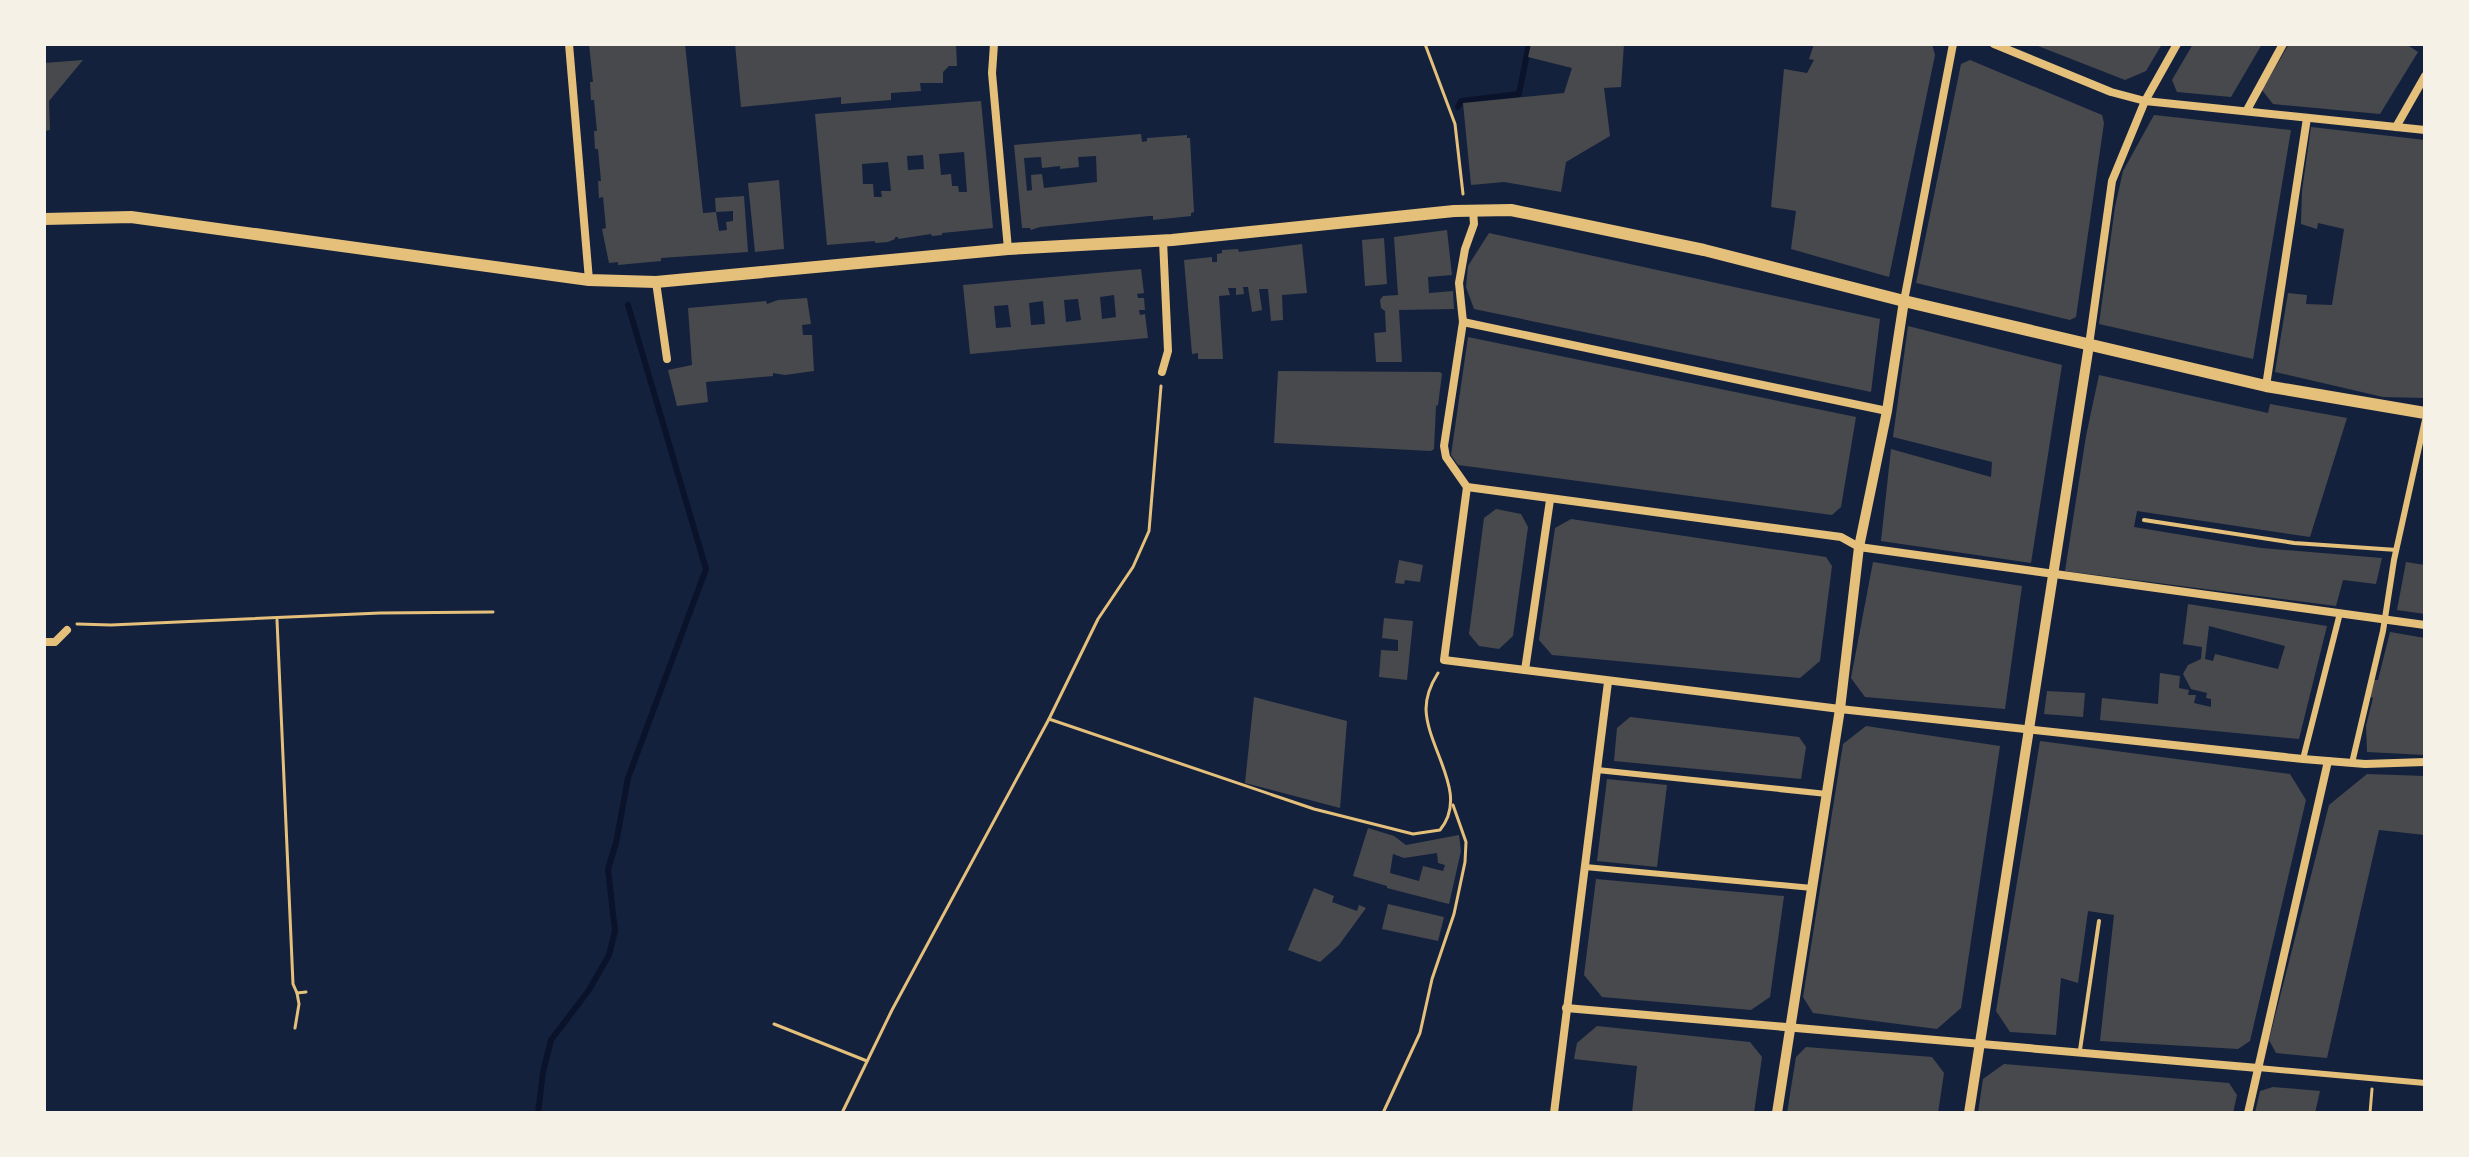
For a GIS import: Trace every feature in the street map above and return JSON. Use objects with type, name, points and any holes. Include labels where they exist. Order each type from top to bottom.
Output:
[{"type":"main road","points":[[44,219],[131,217],[589,280],[656,282],[1008,249],[1163,240],[1464,211],[1511,210],[1704,250],[1904,301],[2266,386],[2425,413]]},
{"type":"street","points":[[569,44],[589,280]]},
{"type":"street","points":[[994,44],[992,73],[1008,249]]},
{"type":"street","points":[[1777,1113],[1840,709],[1859,547],[1887,411],[1904,301],[1953,44]]},
{"type":"street","points":[[1994,44],[2111,92],[2145,101],[2425,130]]},
{"type":"street","points":[[1969,1113],[2112,181],[2145,101],[2177,44]]},
{"type":"street","points":[[2247,110],[2283,44]]},
{"type":"street","points":[[2396,127],[2425,76]]},
{"type":"street","points":[[2266,386],[2307,118]]},
{"type":"street","points":[[1464,211],[1474,224],[1465,249],[1459,283],[1463,322],[1444,446],[1446,457],[1467,487],[1444,660],[1840,709],[2303,759],[2352,763],[2425,762]]},
{"type":"street","points":[[1162,372],[1168,351],[1163,240]]},
{"type":"street","points":[[656,282],[667,359]]},
{"type":"street","points":[[1463,322],[1887,411]]},
{"type":"street","points":[[2352,763],[2425,420]]},
{"type":"street","points":[[1467,487],[1841,537],[1859,547],[2425,625]]},
{"type":"street","points":[[1525,670],[1550,500]]},
{"type":"street","points":[[2303,759],[2340,613]]},
{"type":"street","points":[[44,642],[55,642],[67,630]]},
{"type":"street","points":[[1554,1113],[1608,682]]},
{"type":"street","points":[[2248,1113],[2328,761]]},
{"type":"street","points":[[1597,770],[1827,794]]},
{"type":"street","points":[[1585,867],[1812,888]]},
{"type":"street","points":[[1566,1008],[2425,1083]]},
{"type":"lane","points":[[2144,520],[2294,543],[2397,550]]},
{"type":"lane","points":[[2080,1053],[2099,921]]},
{"type":"path","points":[[1425,44],[1455,124],[1464,211]]},
{"type":"path","points":[[842,1113],[1049,719],[1098,619],[1133,567],[1149,531],[1162,372]]},
{"type":"path","points":[[67,630],[74,623],[111,625],[277,620],[380,613],[493,612]]},
{"type":"path","points":[[277,620],[293,984],[299,1004],[295,1028]]},
{"type":"path","points":[[1383,1113],[1420,1033],[1432,979],[1454,914],[1465,862],[1466,842],[1426,710],[1429,688],[1444,660]]},
{"type":"path","points":[[1049,719],[1314,809],[1413,834],[1440,830],[1448,821],[1452,802]]},
{"type":"path","points":[[297,993],[306,992]]},
{"type":"path","points":[[774,1024],[867,1061]]},
{"type":"path","points":[[2370,1113],[2374,1079]]},
{"type":"building","points":[[589,44],[685,44],[703,213],[716,212],[715,198],[744,196],[748,252],[661,258],[661,261],[618,265],[618,262],[609,263],[602,229],[606,228],[603,197],[599,198],[598,181],[601,181],[598,149],[595,149],[594,131],[597,131],[590,82],[593,82]],"holes":[[[733,211],[733,221],[726,222],[727,230],[719,231],[716,212]]]},
{"type":"building","points":[[735,44],[956,44],[957,66],[949,66],[943,72],[943,83],[920,83],[921,91],[891,93],[891,100],[841,104],[841,97],[741,107]]},
{"type":"building","points":[[1531,44],[1624,44],[1621,87],[1604,88],[1610,136],[1566,162],[1561,192],[1504,182],[1471,185],[1463,103],[1564,93],[1572,68],[1528,57]]},
{"type":"building","points":[[1814,44],[1932,44],[1935,55],[1889,277],[1791,249],[1796,211],[1771,207],[1784,69],[1807,73],[1814,60],[1809,59]]},
{"type":"building","points":[[2033,44],[2162,44],[2146,71],[2125,80]]},
{"type":"building","points":[[2193,44],[2262,44],[2231,97],[2177,92],[2172,80]]},
{"type":"building","points":[[2289,44],[2406,44],[2418,52],[2380,114],[2273,104],[2262,90]]},
{"type":"building","points":[[83,60],[49,101],[50,130],[44,131],[44,63]]},
{"type":"building","points":[[1970,60],[2102,115],[2104,123],[2076,317],[2070,320],[1916,283],[1961,64]]},
{"type":"building","points":[[981,101],[993,228],[895,237],[888,242],[827,245],[815,114]],"holes":[[[964,152],[967,192],[959,192],[958,186],[952,186],[951,174],[941,175],[939,154]],[[923,155],[924,169],[908,170],[907,156]],[[888,162],[891,191],[881,191],[882,197],[874,197],[873,184],[863,184],[862,164]]]},
{"type":"building","points":[[2154,115],[2291,130],[2253,359],[2099,324],[2123,171]]},
{"type":"building","points":[[2311,127],[2425,140],[2425,398],[2383,397],[2275,372],[2288,293],[2307,295],[2306,304],[2332,305],[2344,229],[2318,223],[2317,229],[2301,224]]},
{"type":"building","points":[[1141,134],[1142,142],[1147,138],[1187,135],[1190,138],[1194,212],[1191,216],[1153,220],[1153,216],[1149,216],[1031,230],[1022,228],[1014,145]],"holes":[[[1096,156],[1097,182],[1044,188],[1042,174],[1031,175],[1032,190],[1027,191],[1024,158],[1041,157],[1042,168],[1060,166],[1060,169],[1079,167],[1078,157]]]},
{"type":"building","points":[[779,180],[784,249],[755,252],[748,183]]},
{"type":"building","points":[[1447,230],[1452,275],[1428,277],[1429,293],[1453,291],[1454,309],[1399,310],[1402,362],[1376,362],[1374,333],[1386,332],[1385,311],[1381,308],[1380,300],[1383,296],[1398,295],[1394,237]]},
{"type":"building","points":[[1489,233],[1880,319],[1871,392],[1474,309],[1466,287],[1468,266]]},
{"type":"building","points":[[1384,238],[1387,284],[1365,286],[1362,240]]},
{"type":"building","points":[[1302,244],[1307,293],[1282,295],[1283,320],[1271,321],[1268,289],[1259,289],[1262,310],[1252,312],[1248,287],[1243,287],[1244,294],[1236,295],[1236,288],[1228,288],[1230,295],[1219,296],[1223,359],[1198,359],[1198,353],[1192,354],[1184,260],[1212,257],[1212,262],[1217,262],[1217,254],[1222,250],[1238,249],[1239,252]]},
{"type":"building","points":[[1141,269],[1144,293],[1137,294],[1138,298],[1144,298],[1145,310],[1139,310],[1140,315],[1145,314],[1148,338],[970,354],[963,285]],"holes":[[[1114,295],[1116,317],[1102,319],[1100,297]],[[1078,299],[1081,320],[1066,322],[1064,300]],[[1043,301],[1045,324],[1031,325],[1029,303]],[[1008,305],[1011,327],[996,328],[994,306]]]},
{"type":"building","points":[[807,298],[811,324],[802,325],[803,335],[812,335],[814,371],[706,382],[708,402],[677,406],[668,370],[692,365],[688,308],[766,301],[767,304]]},
{"type":"building","points":[[1908,326],[2062,365],[2031,563],[1881,541],[1891,449],[1991,477],[1992,462],[1893,437]]},
{"type":"building","points":[[1468,337],[1856,417],[1841,507],[1832,515],[1458,465],[1451,455]]},
{"type":"building","points":[[1278,371],[1440,372],[1434,449],[1274,443]]},
{"type":"building","points":[[2099,375],[2268,413],[2270,404],[2347,418],[2310,537],[2137,511],[2134,527],[2261,548],[2382,558],[2376,584],[2343,580],[2336,606],[2065,571]]},
{"type":"building","points":[[1496,509],[1521,514],[1528,527],[1513,636],[1499,649],[1479,646],[1469,634],[1484,518]]},
{"type":"building","points":[[1571,519],[1826,557],[1832,566],[1820,661],[1800,678],[1552,655],[1539,640],[1555,528]]},
{"type":"building","points":[[1399,560],[1423,565],[1420,582],[1405,580],[1404,584],[1395,583]]},
{"type":"building","points":[[1873,562],[2022,586],[2005,709],[1865,697],[1851,678]]},
{"type":"building","points":[[2406,562],[2425,565],[2425,614],[2397,610]]},
{"type":"building","points":[[2188,604],[2327,626],[2299,739],[2100,720],[2102,698],[2158,704],[2160,673],[2180,676],[2179,688],[2189,690],[2188,695],[2196,695],[2194,703],[2211,707],[2207,693],[2191,689],[2183,674],[2188,665],[2201,659],[2202,647],[2183,644]],"holes":[[[2209,626],[2285,646],[2278,669],[2215,654],[2213,661],[2205,659]]]},
{"type":"building","points":[[1384,618],[1413,621],[1407,680],[1379,677],[1381,650],[1398,651],[1398,640],[1382,638]]},
{"type":"building","points":[[2390,632],[2425,638],[2425,755],[2367,752],[2366,726],[2373,698],[2369,696],[2373,680],[2378,680]]},
{"type":"building","points":[[2047,691],[2085,693],[2083,717],[2044,714]]},
{"type":"building","points":[[1254,697],[1347,721],[1340,808],[1245,783]]},
{"type":"building","points":[[1630,717],[1799,737],[1806,747],[1801,779],[1614,761],[1617,728]]},
{"type":"building","points":[[1866,726],[2000,746],[1961,1008],[1937,1029],[1813,1013],[1803,997],[1843,744]]},
{"type":"building","points":[[2040,741],[2290,774],[2306,800],[2250,1041],[2238,1049],[2100,1041],[2114,915],[2088,911],[2078,983],[2061,978],[2056,1035],[2010,1032],[1996,1011]]},
{"type":"building","points":[[2367,774],[2425,776],[2425,835],[2379,830],[2327,1058],[2276,1053],[2269,1040],[2329,805]]},
{"type":"building","points":[[1607,779],[1667,785],[1657,867],[1597,861]]},
{"type":"building","points":[[1368,828],[1394,836],[1406,845],[1459,835],[1461,851],[1449,904],[1353,876]],"holes":[[[1437,853],[1438,863],[1445,865],[1443,871],[1423,866],[1419,881],[1390,873],[1393,854],[1404,858]]]},
{"type":"building","points":[[1596,879],[1784,896],[1770,997],[1751,1010],[1602,997],[1584,975]]},
{"type":"building","points":[[1314,888],[1334,896],[1332,902],[1357,911],[1359,905],[1366,908],[1339,945],[1320,962],[1288,950]]},
{"type":"building","points":[[1388,904],[1444,917],[1438,941],[1382,929]]},
{"type":"building","points":[[1597,1026],[1750,1042],[1762,1057],[1754,1113],[1632,1113],[1637,1066],[1574,1059],[1577,1043]]},
{"type":"building","points":[[1806,1047],[1932,1057],[1944,1073],[1938,1113],[1787,1113],[1796,1057]]},
{"type":"building","points":[[2004,1064],[2229,1083],[2237,1095],[2233,1113],[1978,1113],[1983,1079]]},
{"type":"building","points":[[2273,1087],[2320,1091],[2315,1113],[2255,1113],[2260,1091]]},
{"type":"waterway","points":[[1458,107],[1461,101],[1519,94],[1529,44]]},
{"type":"waterway","points":[[538,1113],[551,1040],[589,990],[609,955],[615,931],[608,869],[628,778],[706,569],[628,305]]}]
